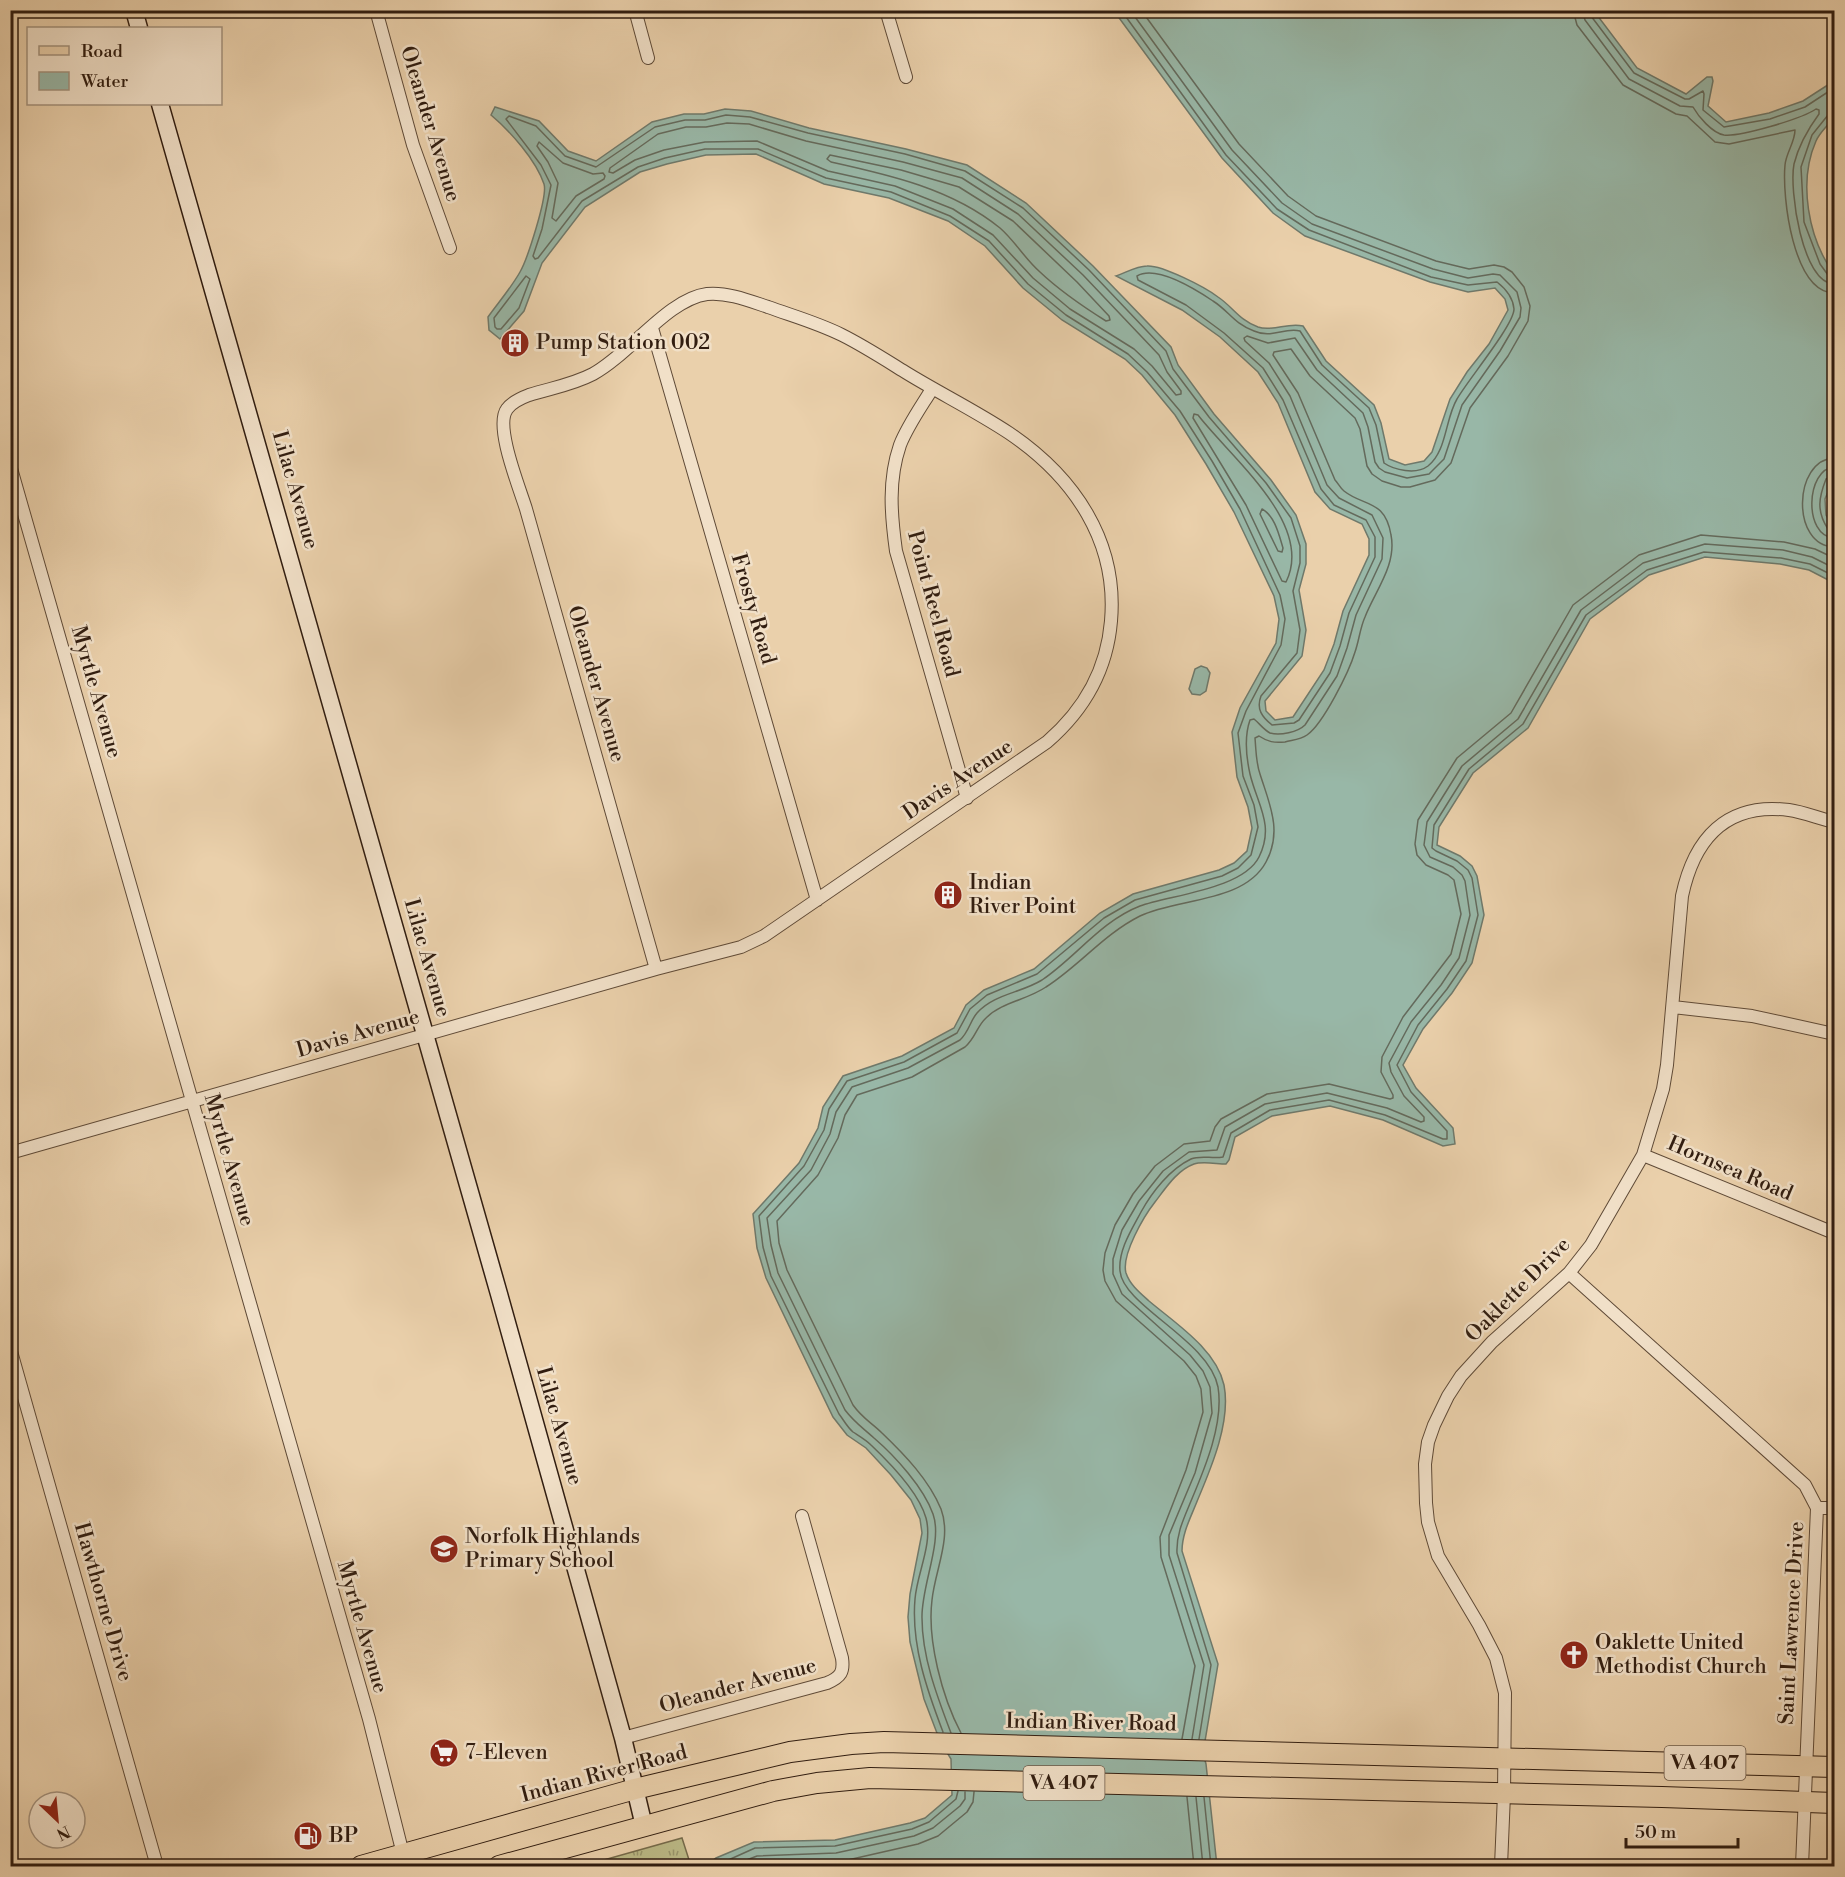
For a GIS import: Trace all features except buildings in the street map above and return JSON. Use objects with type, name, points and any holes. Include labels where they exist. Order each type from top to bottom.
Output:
[{"type":"main road","name":"Indian River Road","points":[[361,1866],[405,1861],[635,1789],[790,1752],[850,1744],[884,1742],[1834,1767]]},
{"type":"main road","name":"VA 407","points":[[499,1866],[773,1791],[817,1783],[870,1778],[1834,1803]]},
{"type":"street","points":[[134,10],[139,27]]},
{"type":"street","name":"Oleander Avenue","points":[[376,10],[413,145],[450,248]]},
{"type":"street","points":[[635,10],[648,58]]},
{"type":"street","points":[[886,10],[906,77]]},
{"type":"street","name":"Lilac Avenue","points":[[160,105],[426,1035],[623,1738],[644,1826]]},
{"type":"street","name":"Davis Avenue","points":[[10,1153],[656,969],[741,947],[764,936],[1047,742],[1076,713],[1097,679],[1110,641],[1113,599],[1102,541],[1082,505],[1068,486],[1009,433],[853,341],[819,325],[749,301],[723,294],[708,294],[691,299],[664,315],[604,368],[570,384],[519,399],[506,410]]},
{"type":"street","name":"Frosty Road","points":[[652,328],[817,900]]},
{"type":"street","name":"Point Reel Road","points":[[932,389],[911,422],[900,446],[893,474],[892,519],[896,551],[967,798]]},
{"type":"street","name":"Oleander Avenue","points":[[506,410],[502,429],[506,444],[656,969]]},
{"type":"street","name":"Myrtle Avenue","points":[[10,465],[366,1708],[405,1861]]},
{"type":"street","name":"Oaklette Drive","points":[[1501,1866],[1505,1694],[1496,1658],[1438,1556],[1428,1522],[1425,1464],[1428,1442],[1448,1396],[1461,1376],[1492,1342],[1569,1273],[1591,1245],[1643,1155],[1663,1089],[1673,1007],[1682,896],[1686,875],[1700,845],[1726,822],[1743,814],[1764,810],[1790,810],[1834,822]]},
{"type":"street","points":[[1673,1007],[1752,1016],[1834,1034]]},
{"type":"street","name":"Hornsea Road","points":[[1643,1155],[1834,1233]]},
{"type":"street","name":"Saint Lawrence Drive","points":[[1569,1273],[1805,1485],[1817,1508],[1802,1866]]},
{"type":"street","name":"Hawthorne Drive","points":[[10,1348],[157,1866]]},
{"type":"street","points":[[1817,1508],[1834,1508]]},
{"type":"street","name":"Oleander Avenue","points":[[623,1738],[839,1678],[843,1670],[842,1658],[802,1516]]},
{"type":"green space","points":[[682,1838],[691,1866],[594,1866],[593,1863]]},
{"type":"water","points":[[1114,11],[1594,11],[1637,68],[1686,94],[1707,77],[1712,77],[1708,106],[1726,122],[1769,113],[1803,101],[1834,81],[1836,106],[1834,115],[1816,141],[1808,174],[1807,192],[1812,227],[1825,260],[1834,274],[1834,478],[1825,499],[1826,515],[1834,529],[1834,583],[1809,570],[1780,564],[1705,557],[1649,575],[1590,619],[1528,728],[1473,773],[1439,827],[1437,845],[1460,856],[1472,866],[1477,876],[1484,915],[1472,963],[1452,993],[1423,1029],[1403,1065],[1416,1088],[1453,1128],[1455,1144],[1443,1146],[1383,1120],[1330,1106],[1272,1116],[1235,1137],[1226,1164],[1197,1163],[1177,1175],[1150,1208],[1134,1236],[1125,1265],[1130,1281],[1142,1295],[1204,1348],[1220,1372],[1224,1385],[1223,1428],[1209,1472],[1187,1525],[1182,1551],[1218,1664],[1203,1753],[1217,1866],[706,1866],[716,1858],[754,1842],[835,1840],[910,1823],[925,1818],[952,1795],[951,1759],[940,1741],[924,1699],[910,1642],[908,1617],[910,1594],[922,1533],[920,1519],[911,1500],[891,1475],[866,1448],[847,1435],[833,1417],[766,1278],[757,1248],[753,1214],[799,1163],[818,1128],[823,1107],[843,1076],[902,1056],[954,1028],[966,1005],[984,990],[1034,969],[1100,913],[1133,894],[1219,870],[1234,863],[1247,851],[1252,828],[1248,807],[1237,777],[1232,732],[1240,708],[1276,643],[1279,619],[1274,596],[1234,512],[1175,415],[1142,375],[1125,359],[1062,320],[1023,288],[985,246],[948,221],[889,198],[824,184],[756,154],[706,155],[640,172],[585,207],[542,263],[524,311],[500,339],[489,330],[488,317],[513,284],[523,265],[543,201],[544,184],[529,156],[491,115],[495,107],[539,121],[568,151],[596,161],[652,122],[684,114],[704,114],[725,109],[751,111],[809,128],[967,165],[1026,203],[1093,266],[1171,347],[1178,365],[1214,414],[1271,480],[1296,515],[1306,544],[1306,564],[1299,590],[1306,630],[1302,656],[1265,701],[1266,711],[1275,720],[1293,717],[1324,670],[1343,611],[1369,555],[1369,539],[1362,524],[1330,509],[1315,492],[1278,403],[1258,372],[1220,337],[1182,310],[1116,276],[1139,267],[1154,267],[1183,277],[1204,288],[1246,321],[1258,327],[1303,326],[1326,361],[1374,405],[1381,423],[1389,459],[1405,465],[1424,461],[1432,452],[1450,399],[1489,344],[1508,310],[1505,299],[1495,288],[1468,292],[1430,282],[1305,236],[1273,213],[1222,158]]},
{"type":"water","points":[[1201,666],[1207,668],[1210,673],[1206,691],[1200,695],[1192,694],[1189,689],[1195,669]]},
{"type":"place","name":"Pump Station 002","points":[[515,343]]},
{"type":"place","name":"Indian River Point","points":[[948,895]]},
{"type":"place","name":"Norfolk Highlands Primary School","points":[[444,1549]]},
{"type":"place","name":"Oaklette United Methodist Church","points":[[1574,1655]]},
{"type":"place","name":"7-Eleven","points":[[444,1753]]},
{"type":"place","name":"BP","points":[[308,1836]]}]
